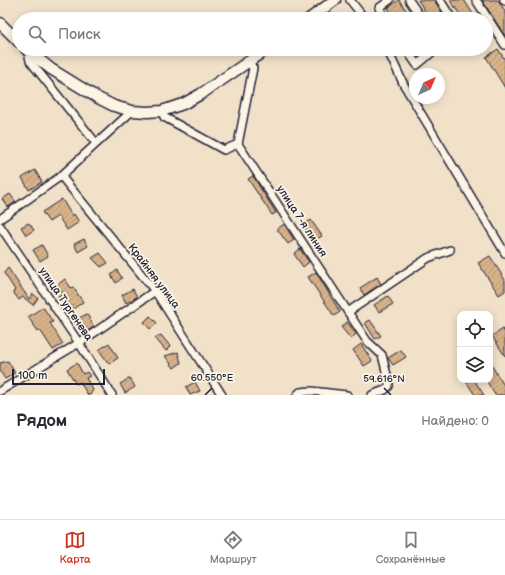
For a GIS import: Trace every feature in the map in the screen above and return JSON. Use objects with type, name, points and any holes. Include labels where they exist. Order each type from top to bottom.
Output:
[{"type":"main road","points":[[319,12],[335,0]]},
{"type":"main road","points":[[0,23],[12,35]]},
{"type":"main road","points":[[34,56],[50,69],[77,86],[114,106],[132,111],[147,112],[162,111],[183,104],[201,94],[257,56]]},
{"type":"street","points":[[350,0],[359,12]]},
{"type":"street","points":[[382,12],[379,8],[390,0]]},
{"type":"street","points":[[409,0],[417,12]]},
{"type":"street","points":[[440,0],[448,12]]},
{"type":"street","points":[[476,0],[484,12]]},
{"type":"street","points":[[493,26],[505,44]]},
{"type":"street","points":[[29,56],[30,61],[96,144]]},
{"type":"street","points":[[390,56],[404,85],[505,253]]},
{"type":"street","points":[[411,56],[417,65],[428,56]]},
{"type":"street","points":[[162,111],[164,117],[224,150],[238,144],[254,68],[249,62]]},
{"type":"street","points":[[0,219],[61,176],[132,111]]},
{"type":"street","name":"улица 7-я линия","points":[[238,144],[367,341],[382,356],[389,386],[385,390],[372,395]]},
{"type":"street","name":"Крайняя улица","points":[[61,176],[155,291],[222,395]]},
{"type":"street","name":"улица Тургенева","points":[[0,226],[79,343],[112,395]]},
{"type":"street","points":[[348,312],[428,258],[450,250]]},
{"type":"street","points":[[0,393],[79,343],[155,291]]},
{"type":"street","points":[[297,395],[300,392],[311,391],[347,395]]},
{"type":"building","points":[[399,0],[407,12],[391,12],[388,8]]},
{"type":"building","points":[[418,0],[434,0],[442,12],[426,12]]},
{"type":"building","points":[[450,0],[464,0],[472,12],[458,12]]},
{"type":"building","points":[[482,0],[498,0],[505,11],[505,36],[493,17],[493,12],[490,12]]},
{"type":"building","points":[[498,49],[505,60],[505,88],[486,57],[493,56],[493,52]]},
{"type":"building","points":[[35,170],[42,182],[29,190],[22,178]]},
{"type":"building","points":[[253,176],[276,213],[272,215],[248,179]]},
{"type":"building","points":[[10,194],[16,202],[8,207],[2,199]]},
{"type":"building","points":[[62,199],[72,216],[74,214],[79,222],[67,230],[58,216],[49,222],[42,212]]},
{"type":"building","points":[[311,220],[322,236],[313,241],[303,225]]},
{"type":"building","points":[[29,223],[34,230],[26,235],[21,227]]},
{"type":"building","points":[[284,224],[294,240],[288,244],[277,229]]},
{"type":"building","points":[[84,239],[88,246],[78,252],[74,244]]},
{"type":"building","points":[[42,245],[48,256],[40,261],[33,250]]},
{"type":"building","points":[[300,249],[309,262],[303,267],[294,254]]},
{"type":"building","points":[[100,253],[108,263],[101,267],[92,258]]},
{"type":"building","points":[[490,256],[505,280],[505,291],[499,295],[478,263]]},
{"type":"building","points":[[8,268],[29,299],[33,294],[38,298],[33,305],[23,297],[19,300],[13,292],[15,290],[4,273]]},
{"type":"building","points":[[117,270],[122,278],[116,283],[111,275]]},
{"type":"building","points":[[316,272],[340,312],[334,316],[308,277]]},
{"type":"building","points":[[377,277],[381,284],[364,295],[360,288]]},
{"type":"building","points":[[65,279],[71,288],[73,287],[83,302],[73,309],[67,301],[63,304],[58,297],[63,294],[57,285]]},
{"type":"building","points":[[133,289],[137,297],[126,303],[122,295]]},
{"type":"building","points":[[388,296],[393,304],[379,312],[374,305]]},
{"type":"building","points":[[43,307],[53,322],[50,323],[63,344],[53,350],[40,330],[38,331],[28,317]]},
{"type":"building","points":[[87,314],[94,327],[87,331],[79,318]]},
{"type":"building","points":[[150,316],[157,323],[150,329],[144,322]]},
{"type":"building","points":[[370,320],[381,336],[375,339],[365,323]]},
{"type":"building","points":[[347,322],[356,334],[351,339],[341,327]]},
{"type":"building","points":[[503,329],[505,333],[505,356],[493,338],[493,335]]},
{"type":"building","points":[[161,335],[170,346],[166,351],[155,338]]},
{"type":"building","points":[[109,343],[118,358],[109,364],[99,350]]},
{"type":"building","points":[[361,344],[372,361],[364,366],[353,350]]},
{"type":"building","points":[[401,350],[406,357],[393,365],[388,358]]},
{"type":"building","points":[[178,352],[181,363],[174,368],[165,356]]},
{"type":"building","points":[[8,361],[15,373],[5,379],[0,371],[0,363]]},
{"type":"building","points":[[77,363],[83,374],[87,372],[90,376],[86,378],[93,390],[90,395],[88,395],[80,382],[76,384],[67,369]]},
{"type":"building","points":[[493,368],[505,387],[505,395],[495,395],[488,383],[493,383]]},
{"type":"building","points":[[130,378],[135,387],[125,393],[120,384]]},
{"type":"building","points":[[195,382],[200,391],[190,395],[186,387]]},
{"type":"building","points":[[467,383],[476,383],[484,395],[475,395]]}]
